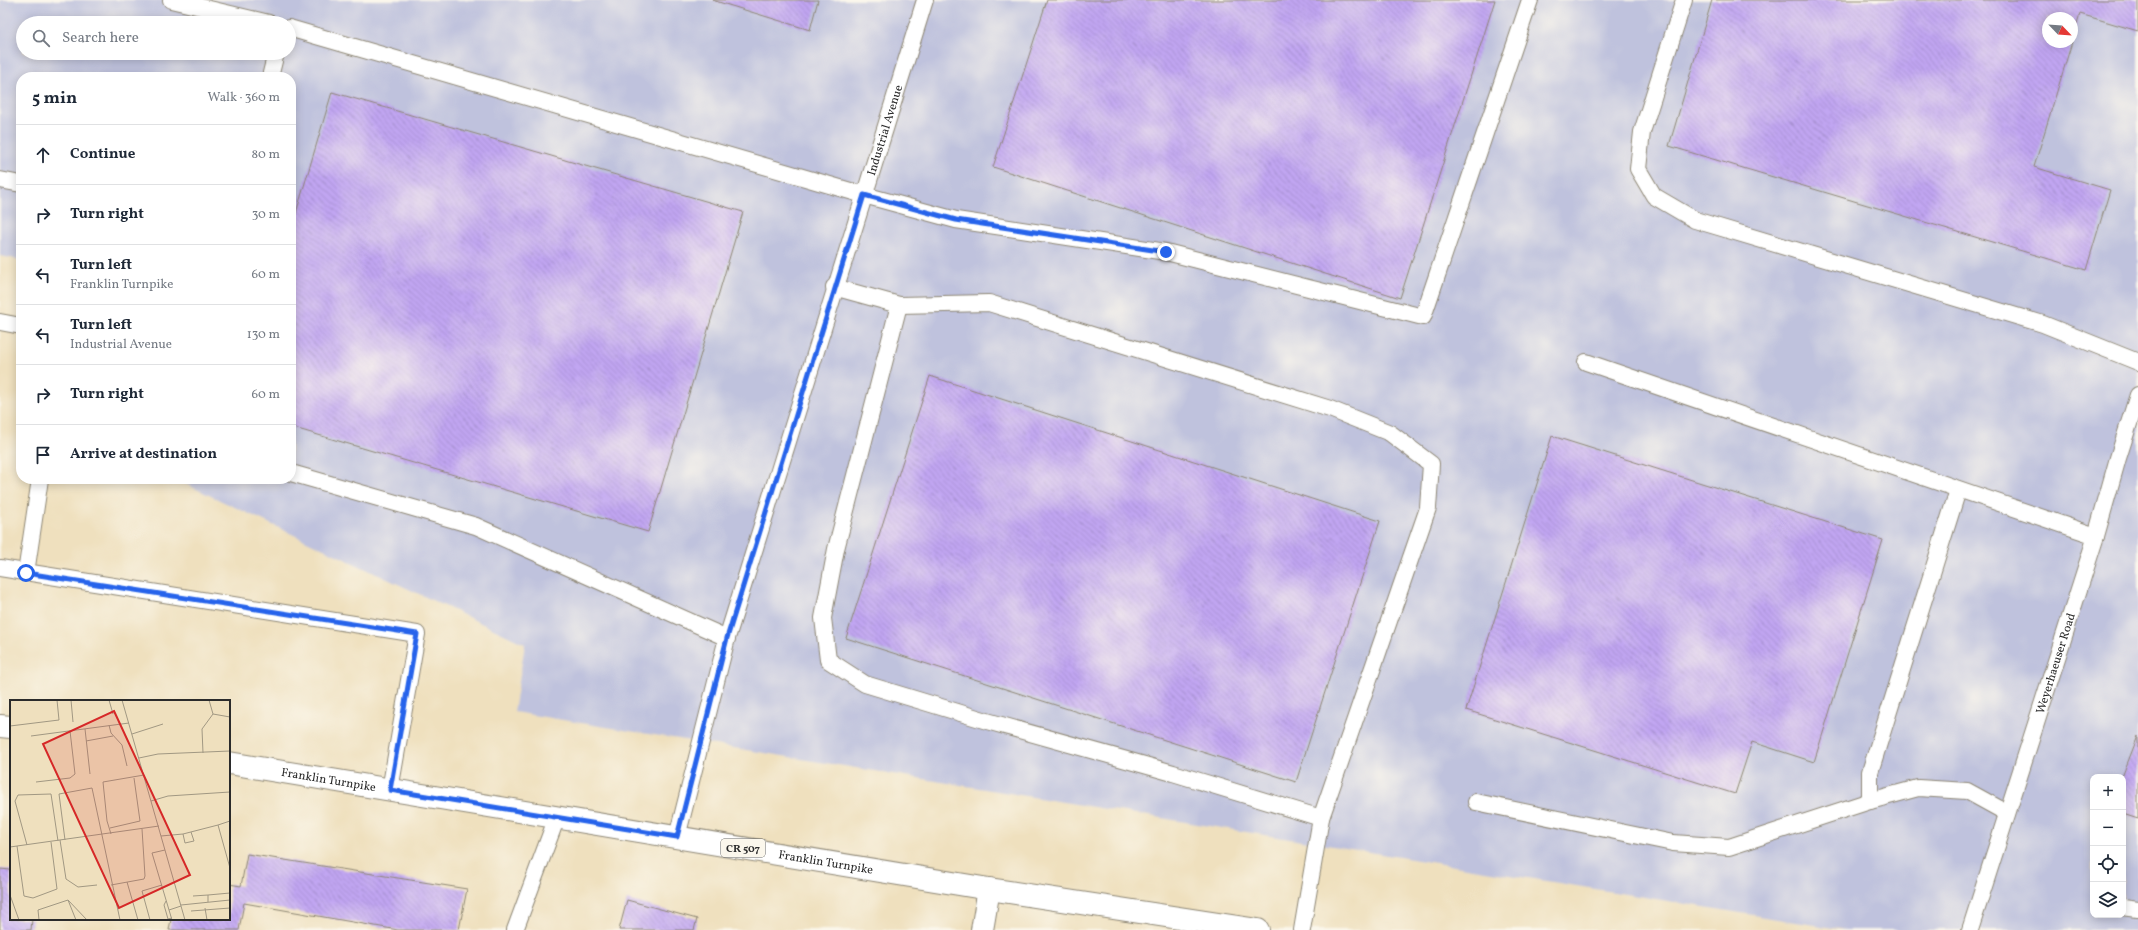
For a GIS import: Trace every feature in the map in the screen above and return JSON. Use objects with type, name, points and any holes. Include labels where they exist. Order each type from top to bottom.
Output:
[{"type":"main road","points":[[0,726],[10,727]]},
{"type":"main road","name":"Franklin Turnpike","points":[[230,763],[989,889],[1258,930]]},
{"type":"main road","points":[[982,930],[989,889]]},
{"type":"lane","points":[[171,0],[239,16]]},
{"type":"lane","name":"Industrial Avenue","points":[[677,837],[727,638],[834,288],[925,0]]},
{"type":"lane","points":[[296,30],[864,195],[956,220],[1166,252],[1423,317],[1530,0]]},
{"type":"lane","points":[[1684,0],[1642,132],[1638,169],[1654,196],[1695,220],[2043,324],[2138,362]]},
{"type":"lane","points":[[271,72],[274,60]]},
{"type":"lane","points":[[0,180],[16,183]]},
{"type":"lane","points":[[834,288],[899,305],[989,303],[1330,409],[1390,433],[1431,464],[1428,508],[1321,818],[1302,930]]},
{"type":"lane","points":[[899,305],[836,550],[823,618],[828,660],[865,684],[987,721],[1173,773],[1321,818]]},
{"type":"lane","points":[[0,322],[16,325]]},
{"type":"lane","points":[[1586,362],[2096,536]]},
{"type":"lane","name":"Weyerhaeuser Road","points":[[1970,930],[2096,536],[2138,395]]},
{"type":"lane","points":[[296,474],[476,526],[727,638]]},
{"type":"lane","points":[[26,573],[39,484]]},
{"type":"lane","points":[[1870,801],[1870,772],[1958,490]]},
{"type":"lane","points":[[0,568],[417,634],[390,790]]},
{"type":"lane","points":[[1476,802],[1673,843],[1730,847],[1870,801],[1918,788],[1967,792],[2007,813]]},
{"type":"lane","points":[[515,930],[557,817]]},
{"type":"lane","points":[[2126,908],[2138,910]]},
{"type":"shaded area","points":[[0,0],[2138,0],[2138,930],[1845,930],[514,712],[525,644],[186,484],[296,484],[296,72],[16,72],[16,259],[0,256]]},
{"type":"building","points":[[712,0],[818,0],[810,30]]},
{"type":"building","points":[[1047,0],[1495,0],[1400,298],[993,167]]},
{"type":"building","points":[[1712,0],[2138,0],[2138,31],[2080,14],[2078,20],[2078,12],[2042,12],[2042,48],[2070,48],[2034,167],[2110,190],[2086,270],[1669,146]]},
{"type":"building","points":[[332,92],[743,212],[648,532],[296,428],[296,213]]},
{"type":"building","points":[[930,376],[1380,521],[1296,782],[846,638]]},
{"type":"building","points":[[1552,436],[1883,540],[1814,762],[1752,742],[1735,794],[1466,710]]},
{"type":"building","points":[[2138,736],[2138,819],[2126,815],[2126,774],[2123,774]]},
{"type":"building","points":[[247,854],[467,889],[459,930],[398,930],[244,903],[239,930],[169,930],[171,920],[230,920],[230,884],[241,886]]},
{"type":"building","points":[[0,869],[10,870],[10,920],[32,920],[31,930],[0,930]]},
{"type":"building","points":[[627,900],[697,919],[694,930],[619,930]]},
{"type":"route","points":[[26,573],[417,634],[390,790],[677,837],[727,638],[864,195],[956,220],[1166,252]]}]
